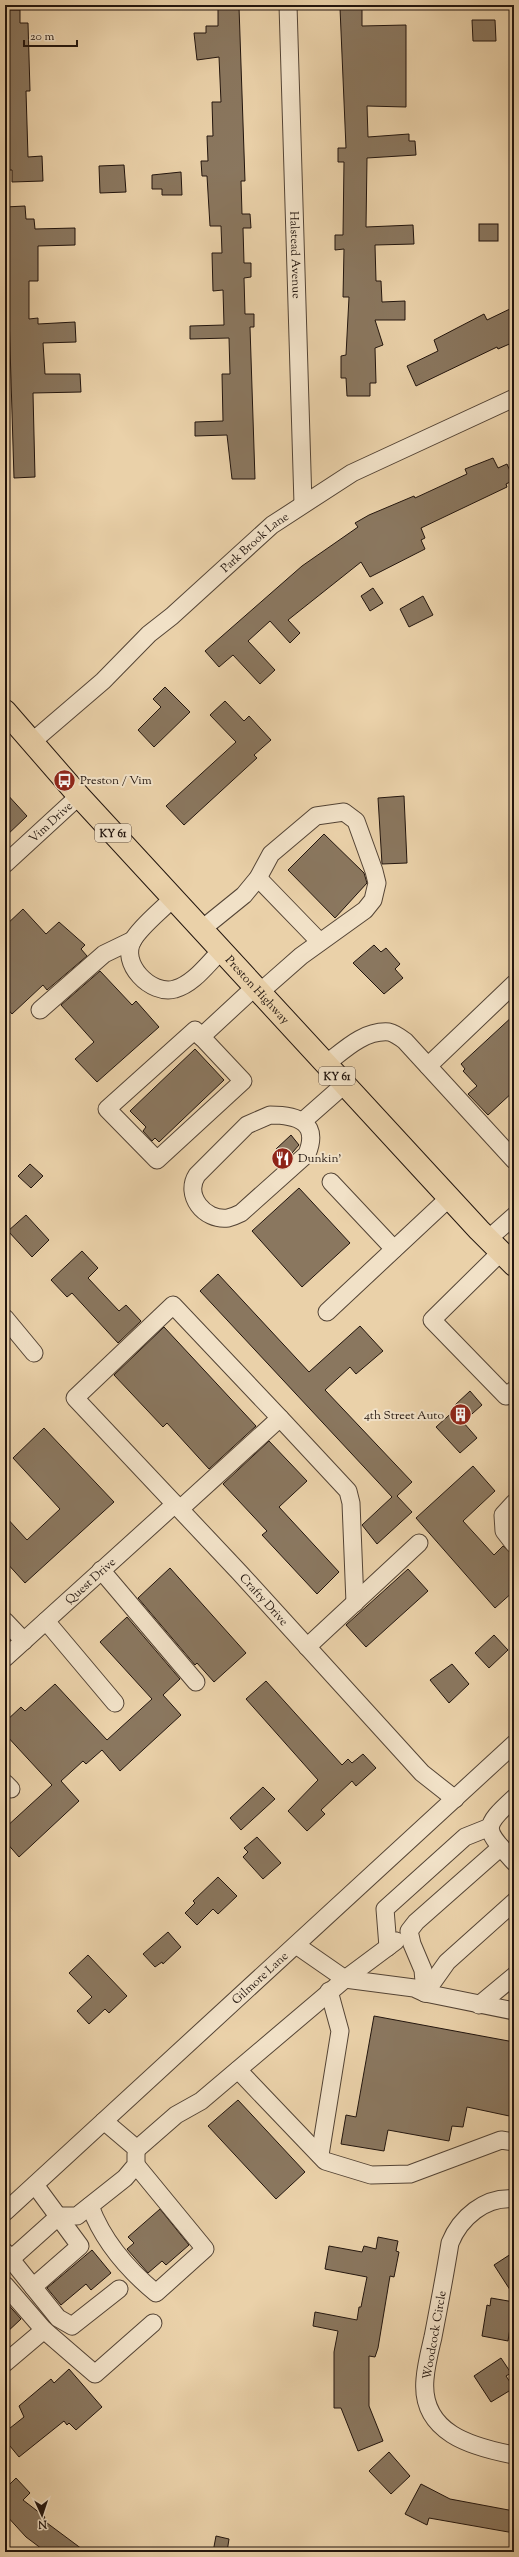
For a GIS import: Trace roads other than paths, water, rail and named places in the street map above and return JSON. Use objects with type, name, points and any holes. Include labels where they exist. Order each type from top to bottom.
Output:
[{"type":"main road","name":"Preston Highway","points":[[5,711],[33,741],[79,796],[449,1198],[501,1252]]},
{"type":"street","name":"Halstead Avenue","points":[[288,5],[303,504]]},
{"type":"street","name":"Park Brook Lane","points":[[33,741],[103,681],[149,634],[172,616],[272,525],[352,473],[514,398]]},
{"type":"street","name":"Vim Drive","points":[[5,864],[79,796]]},
{"type":"street","points":[[201,1037],[257,990],[365,910],[373,900],[376,883],[374,870],[356,822],[344,812],[328,812],[316,816],[271,854],[258,878],[244,895],[202,929]]},
{"type":"street","points":[[258,878],[320,942]]},
{"type":"street","points":[[40,1010],[104,954],[133,940],[173,898]]},
{"type":"street","points":[[133,940],[129,952],[132,965],[145,980],[157,989],[174,990],[188,983],[222,950]]},
{"type":"street","points":[[428,1066],[514,984]]},
{"type":"street","points":[[194,1030],[201,1037],[243,1081],[157,1160],[107,1109],[194,1030]]},
{"type":"street","points":[[326,1064],[357,1040],[374,1034],[390,1032],[405,1041],[514,1160]]},
{"type":"street","points":[[302,1121],[345,1084]]},
{"type":"street","points":[[270,1115],[287,1115],[302,1121],[311,1132],[312,1143],[307,1154],[241,1213],[228,1218],[216,1216],[197,1204],[192,1194],[192,1182],[197,1174],[247,1125],[270,1115]]},
{"type":"street","points":[[331,1182],[394,1248]]},
{"type":"street","points":[[327,1312],[449,1198]]},
{"type":"street","points":[[514,1216],[501,1252],[432,1320],[506,1396],[514,1390]]},
{"type":"street","name":"Crafty Drive","points":[[280,1418],[173,1305],[75,1398],[177,1506],[422,1773],[455,1799]]},
{"type":"street","points":[[5,1318],[34,1353]]},
{"type":"street","points":[[280,1418],[348,1491],[351,1503],[355,1603]]},
{"type":"street","name":"Quest Drive","points":[[5,1658],[101,1570],[280,1418]]},
{"type":"street","points":[[514,1503],[503,1514],[504,1531],[514,1544]]},
{"type":"street","points":[[307,1647],[419,1544]]},
{"type":"street","points":[[101,1570],[196,1682]]},
{"type":"street","points":[[5,1620],[24,1641]]},
{"type":"street","points":[[46,1621],[115,1703]]},
{"type":"street","name":"Gilmore Lane","points":[[5,2212],[514,1744]]},
{"type":"street","points":[[514,1798],[492,1818],[490,1827],[494,1839],[514,1862]]},
{"type":"street","points":[[388,1947],[385,1909],[465,1837],[490,1827]]},
{"type":"street","points":[[119,2289],[72,2326],[58,2318],[8,2256],[59,2216],[77,2216],[125,2178],[136,2157],[176,2115],[201,2101],[329,1991],[409,1931],[416,1922],[501,1847]]},
{"type":"street","points":[[425,1993],[447,1962],[514,1902]]},
{"type":"street","points":[[409,1931],[423,1970],[425,1993]]},
{"type":"street","points":[[296,1945],[345,1979],[414,1988],[425,1993],[514,2011]]},
{"type":"street","points":[[479,2005],[514,1976]]},
{"type":"street","points":[[320,2155],[340,2031],[329,1991]]},
{"type":"street","points":[[238,2070],[326,2161],[371,2175],[410,2174],[501,2140],[514,2142]]},
{"type":"street","points":[[90,2206],[98,2228],[134,2274],[156,2293],[205,2249],[136,2157],[104,2121]]},
{"type":"street","points":[[33,2287],[80,2246],[35,2185]]},
{"type":"street","name":"Woodcock Circle","points":[[514,2199],[496,2201],[482,2206],[468,2216],[455,2231],[450,2244],[425,2379],[427,2402],[432,2413],[440,2424],[456,2438],[483,2449],[514,2454]]},
{"type":"street","points":[[5,2286],[44,2330],[95,2374],[153,2323]]},
{"type":"street","points":[[5,2363],[44,2330]]},
{"type":"place","name":"Preston / Vim","points":[[65,780]]},
{"type":"place","name":"Dunkin'","points":[[283,1158]]},
{"type":"place","name":"4th Street Auto","points":[[460,1415]]}]
